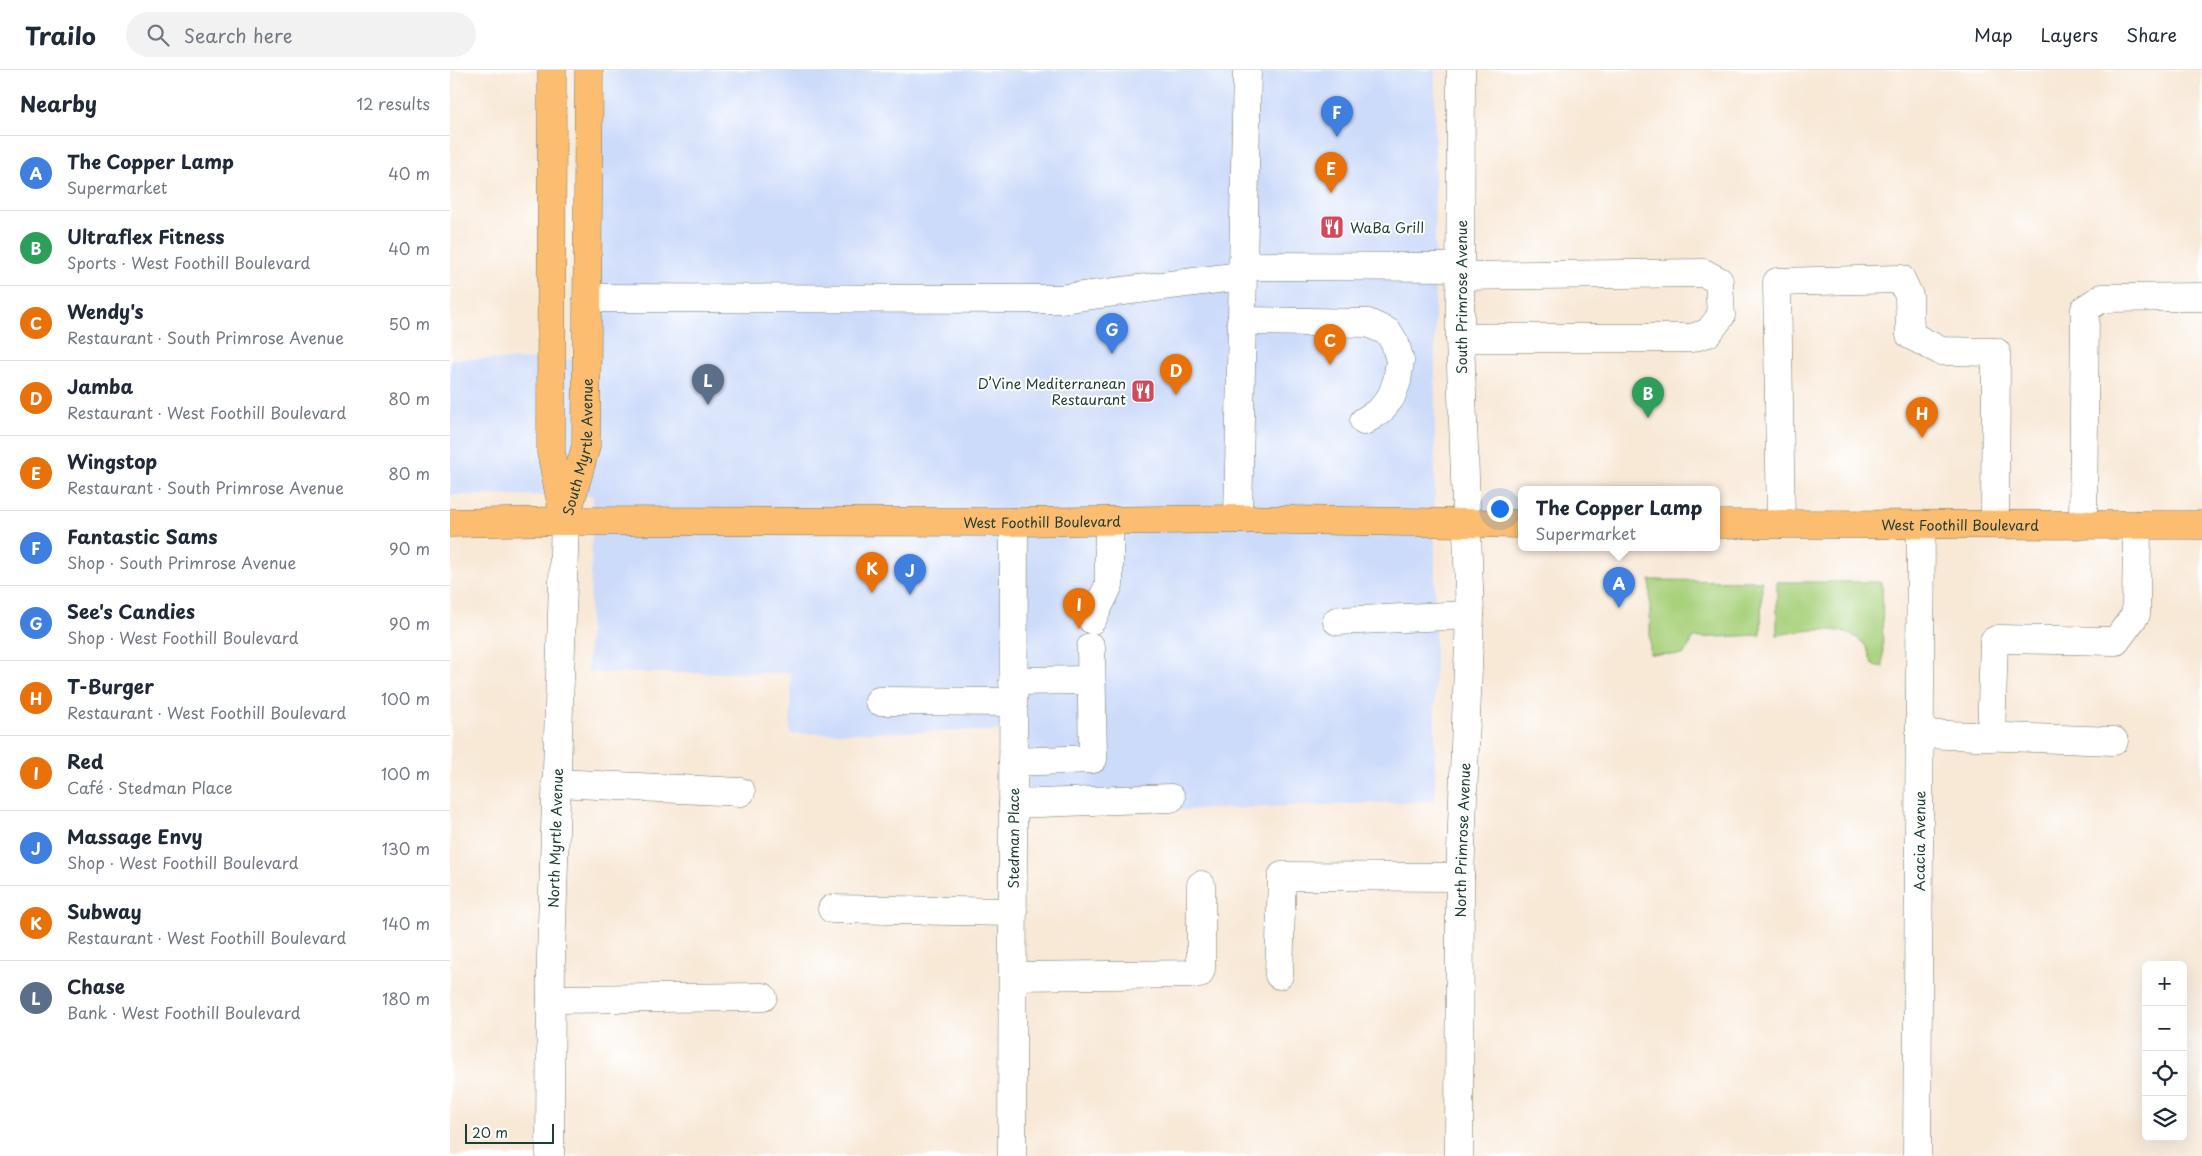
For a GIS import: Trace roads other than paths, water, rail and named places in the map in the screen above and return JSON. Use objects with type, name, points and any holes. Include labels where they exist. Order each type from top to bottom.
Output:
[{"type":"main road","name":"South Myrtle Avenue","points":[[552,70],[551,452],[565,521]]},
{"type":"main road","name":"South Myrtle Avenue","points":[[565,521],[586,446],[589,70]]},
{"type":"main road","name":"West Foothill Boulevard","points":[[450,523],[565,521],[1014,522],[1238,519],[1518,524]]},
{"type":"main road","name":"West Foothill Boulevard","points":[[1720,524],[2202,525]]},
{"type":"street","points":[[1238,519],[1241,271],[1247,70]]},
{"type":"street","name":"South Primrose Avenue","points":[[1461,70],[1460,338],[1466,523]]},
{"type":"street","points":[[587,298],[1060,299],[1241,271],[1704,273],[1719,281],[1721,316],[1708,333],[1691,338],[1460,338]]},
{"type":"street","points":[[1781,524],[1777,282],[1901,279],[1909,296],[1910,335],[1940,351],[1996,352],[1995,524]]},
{"type":"street","points":[[2083,525],[2085,309],[2102,298],[2202,297]]},
{"type":"street","points":[[1241,321],[1368,323],[1388,332],[1395,343],[1400,361],[1397,381],[1391,397],[1380,411],[1364,421]]},
{"type":"street","name":"North Myrtle Avenue","points":[[550,1156],[551,999],[556,784],[565,521]]},
{"type":"street","points":[[1092,620],[1109,585],[1109,521]]},
{"type":"street","name":"Stedman Place","points":[[1012,1156],[1014,522]]},
{"type":"street","name":"North Primrose Avenue","points":[[1459,1156],[1460,877],[1470,615],[1466,523]]},
{"type":"street","name":"Acacia Avenue","points":[[1917,1156],[1922,525]]},
{"type":"street","points":[[1991,737],[1994,641],[1998,639],[2116,641],[2136,614],[2137,525]]},
{"type":"street","points":[[1337,621],[1470,615]]},
{"type":"street","points":[[1013,762],[1093,759],[1091,647]]},
{"type":"street","points":[[879,702],[1013,691],[1092,680]]},
{"type":"street","points":[[1920,734],[2114,741]]},
{"type":"street","points":[[556,784],[741,792]]},
{"type":"street","points":[[1013,804],[1171,798]]},
{"type":"street","points":[[1278,975],[1282,876],[1460,877]]},
{"type":"street","points":[[1013,976],[1199,974],[1201,969],[1201,885]]},
{"type":"street","points":[[832,909],[1012,912]]},
{"type":"street","points":[[551,999],[763,998]]},
{"type":"place","name":"Fantastic Sams","points":[[1337,137]]},
{"type":"place","name":"Wingstop","points":[[1331,193]]},
{"type":"place","name":"WaBa Grill","points":[[1332,227]]},
{"type":"place","name":"See's Candies","points":[[1112,354]]},
{"type":"place","name":"Wendy's","points":[[1330,365]]},
{"type":"place","name":"D’Vine Mediterranean Restaurant","points":[[1143,391]]},
{"type":"place","name":"Jamba","points":[[1176,395]]},
{"type":"place","name":"Chase","points":[[708,405]]},
{"type":"place","name":"Ultraflex Fitness","points":[[1648,418]]},
{"type":"place","name":"T-Burger","points":[[1922,438]]},
{"type":"place","name":"Subway","points":[[872,593]]},
{"type":"place","name":"Massage Envy","points":[[910,595]]},
{"type":"place","name":"The Copper Lamp","points":[[1619,608]]},
{"type":"place","name":"Red","points":[[1079,629]]}]
